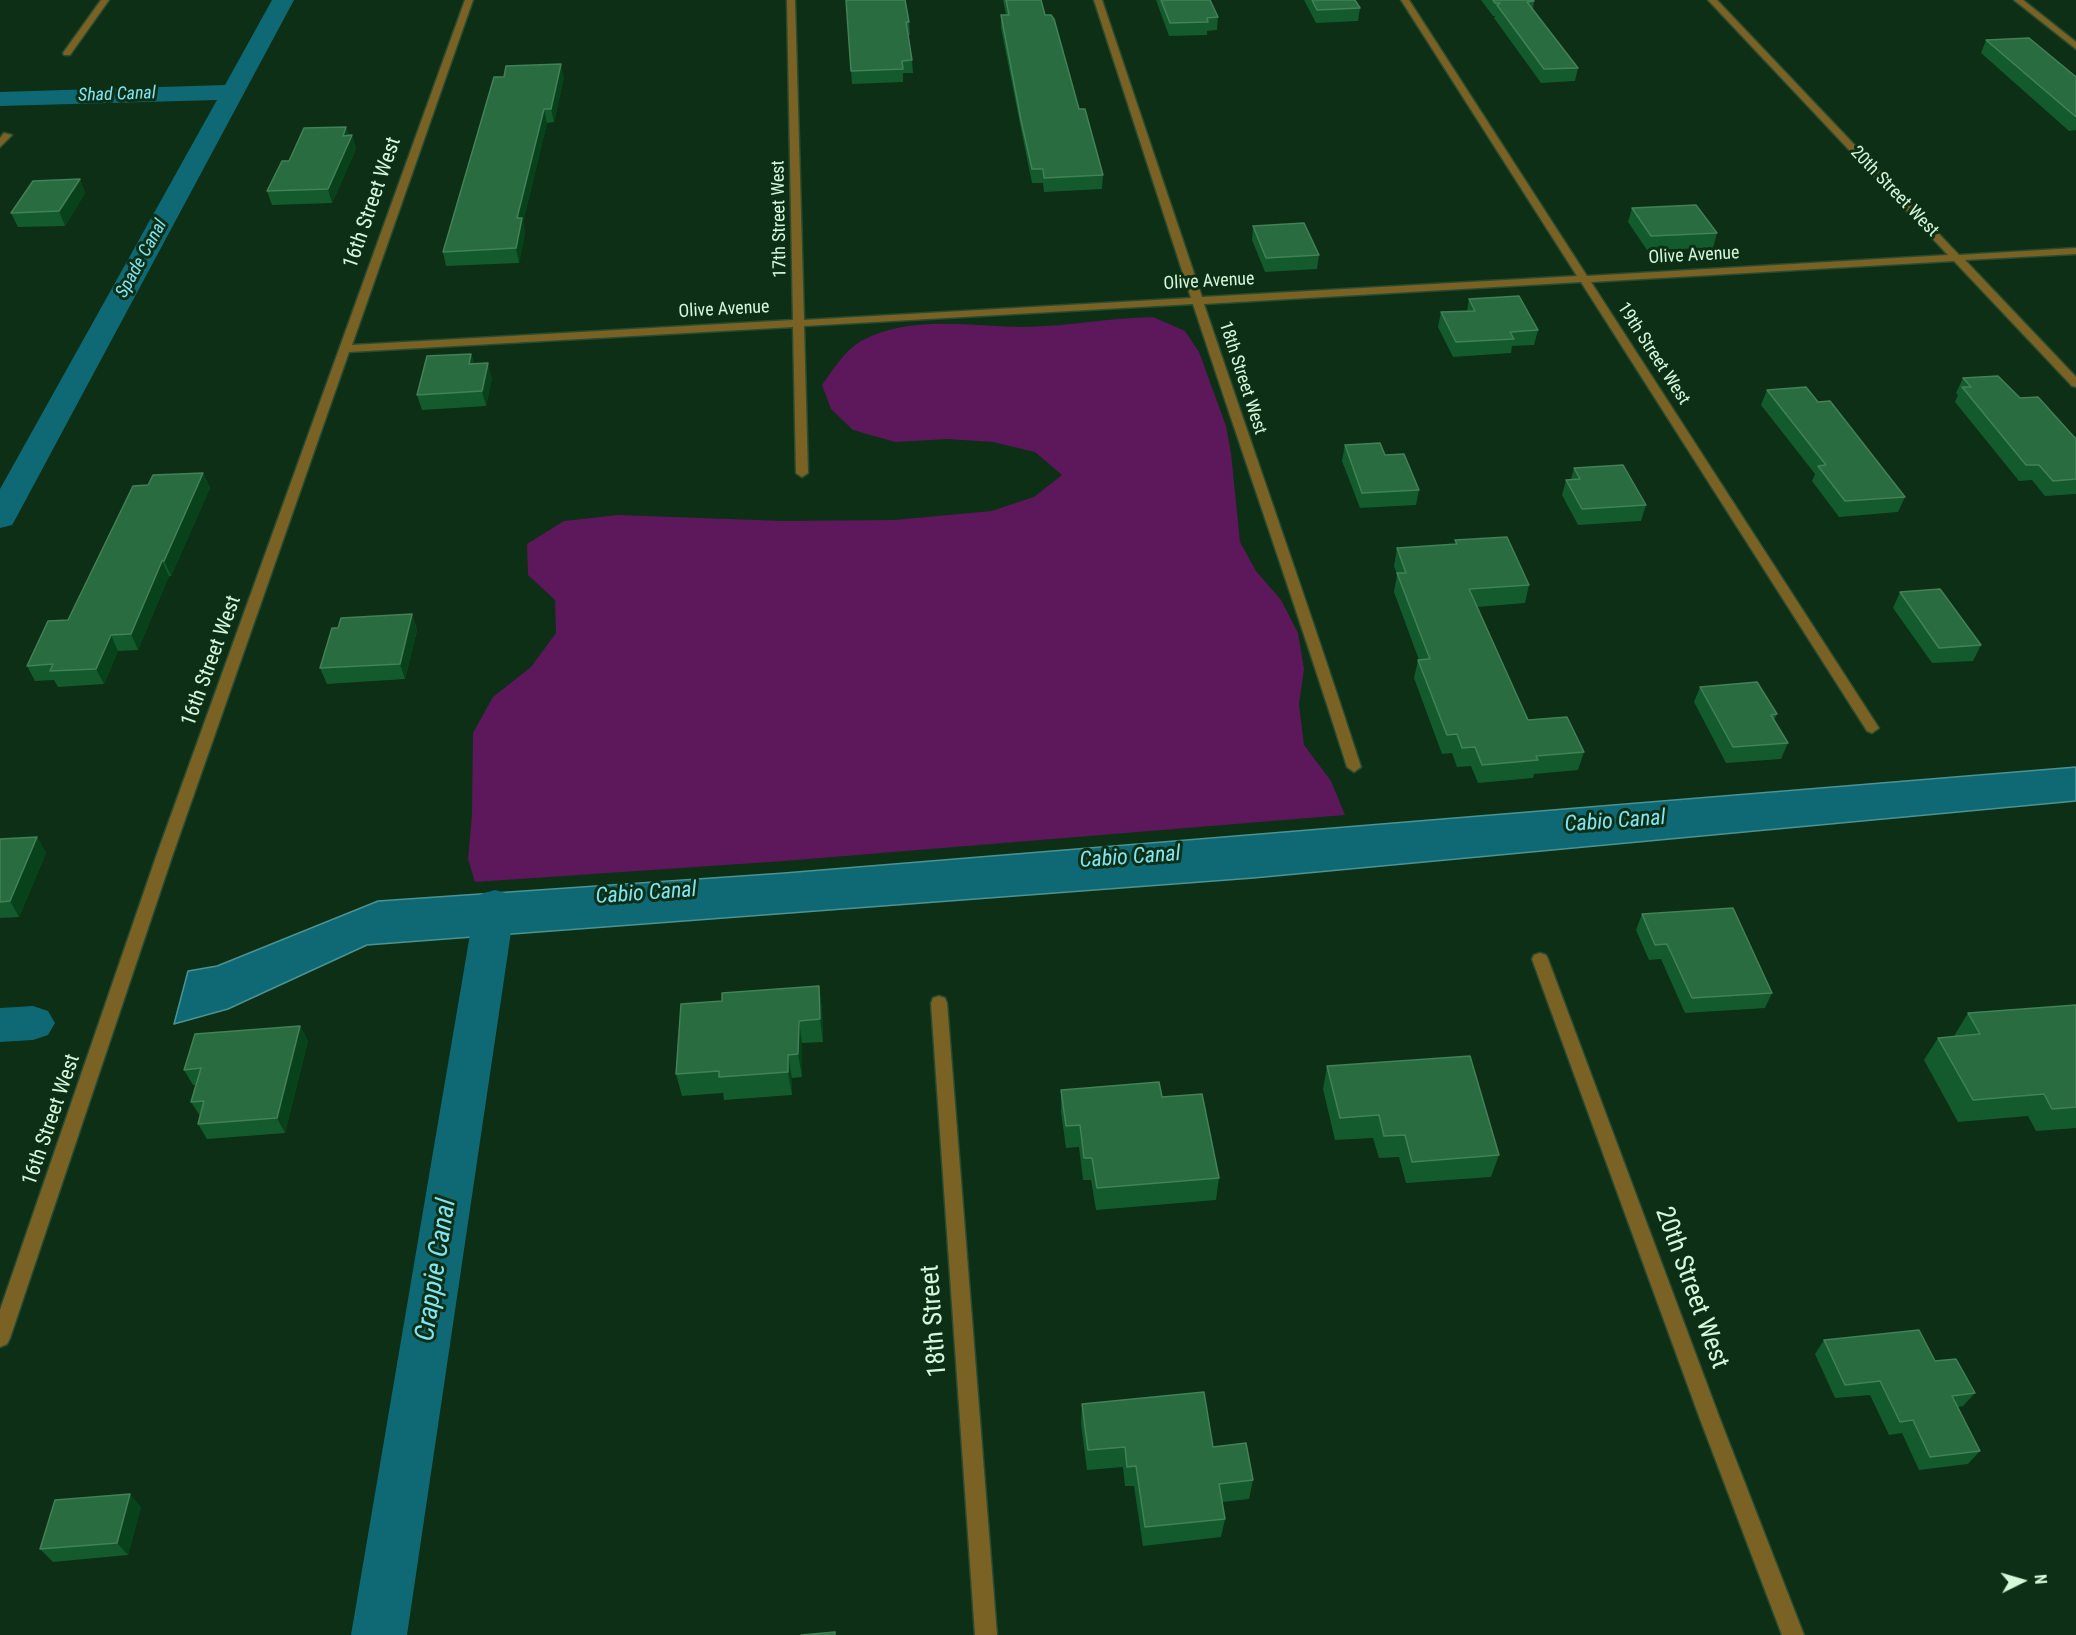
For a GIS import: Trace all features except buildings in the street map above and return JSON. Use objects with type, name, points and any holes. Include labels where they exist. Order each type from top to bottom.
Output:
[{"type":"street","points":[[67,53],[105,0]]},
{"type":"street","name":"16th Street West","points":[[0,1338],[165,854],[283,528],[304,460],[469,0]]},
{"type":"street","name":"17th Street West","points":[[791,0],[802,473]]},
{"type":"street","name":"18th Street West","points":[[1098,0],[1251,462],[1303,608],[1354,767]]},
{"type":"street","name":"19th Street West","points":[[1405,0],[1872,728]]},
{"type":"street","name":"20th Street West","points":[[1712,0],[2076,384]]},
{"type":"street","points":[[2018,0],[2076,46]]},
{"type":"street","points":[[0,144],[7,135]]},
{"type":"street","name":"Olive Avenue","points":[[344,349],[2076,251]]},
{"type":"street","name":"20th Street West","points":[[1540,959],[1710,1419],[1793,1635]]},
{"type":"street","name":"18th Street","points":[[939,1003],[986,1635]]},
{"type":"shaded area","points":[[1153,317],[1185,331],[1199,352],[1226,426],[1240,542],[1256,571],[1281,600],[1298,633],[1304,669],[1299,704],[1304,745],[1331,781],[1345,815],[784,861],[475,882],[468,859],[472,815],[473,733],[493,697],[531,667],[556,633],[555,600],[528,575],[527,544],[564,521],[618,515],[784,521],[894,520],[992,511],[1034,497],[1062,475],[1035,452],[993,442],[948,439],[895,442],[853,430],[831,409],[822,385],[839,361],[855,345],[880,333],[900,327],[942,324],[1025,327]]},
{"type":"water","points":[[2076,767],[2076,801],[1254,878],[367,945],[228,1009],[174,1024],[188,971],[217,966],[378,901],[784,873]]},
{"type":"waterway","name":"Spade Canal","points":[[233,92],[283,0]]},
{"type":"waterway","name":"Shad Canal","points":[[0,99],[233,92]]},
{"type":"waterway","name":"Spade Canal","points":[[0,518],[233,92]]},
{"type":"waterway","name":"Crappie Canal","points":[[379,1635],[495,905]]},
{"type":"waterway","name":"Cabio Canal","points":[[0,1025],[33,1023]]}]
